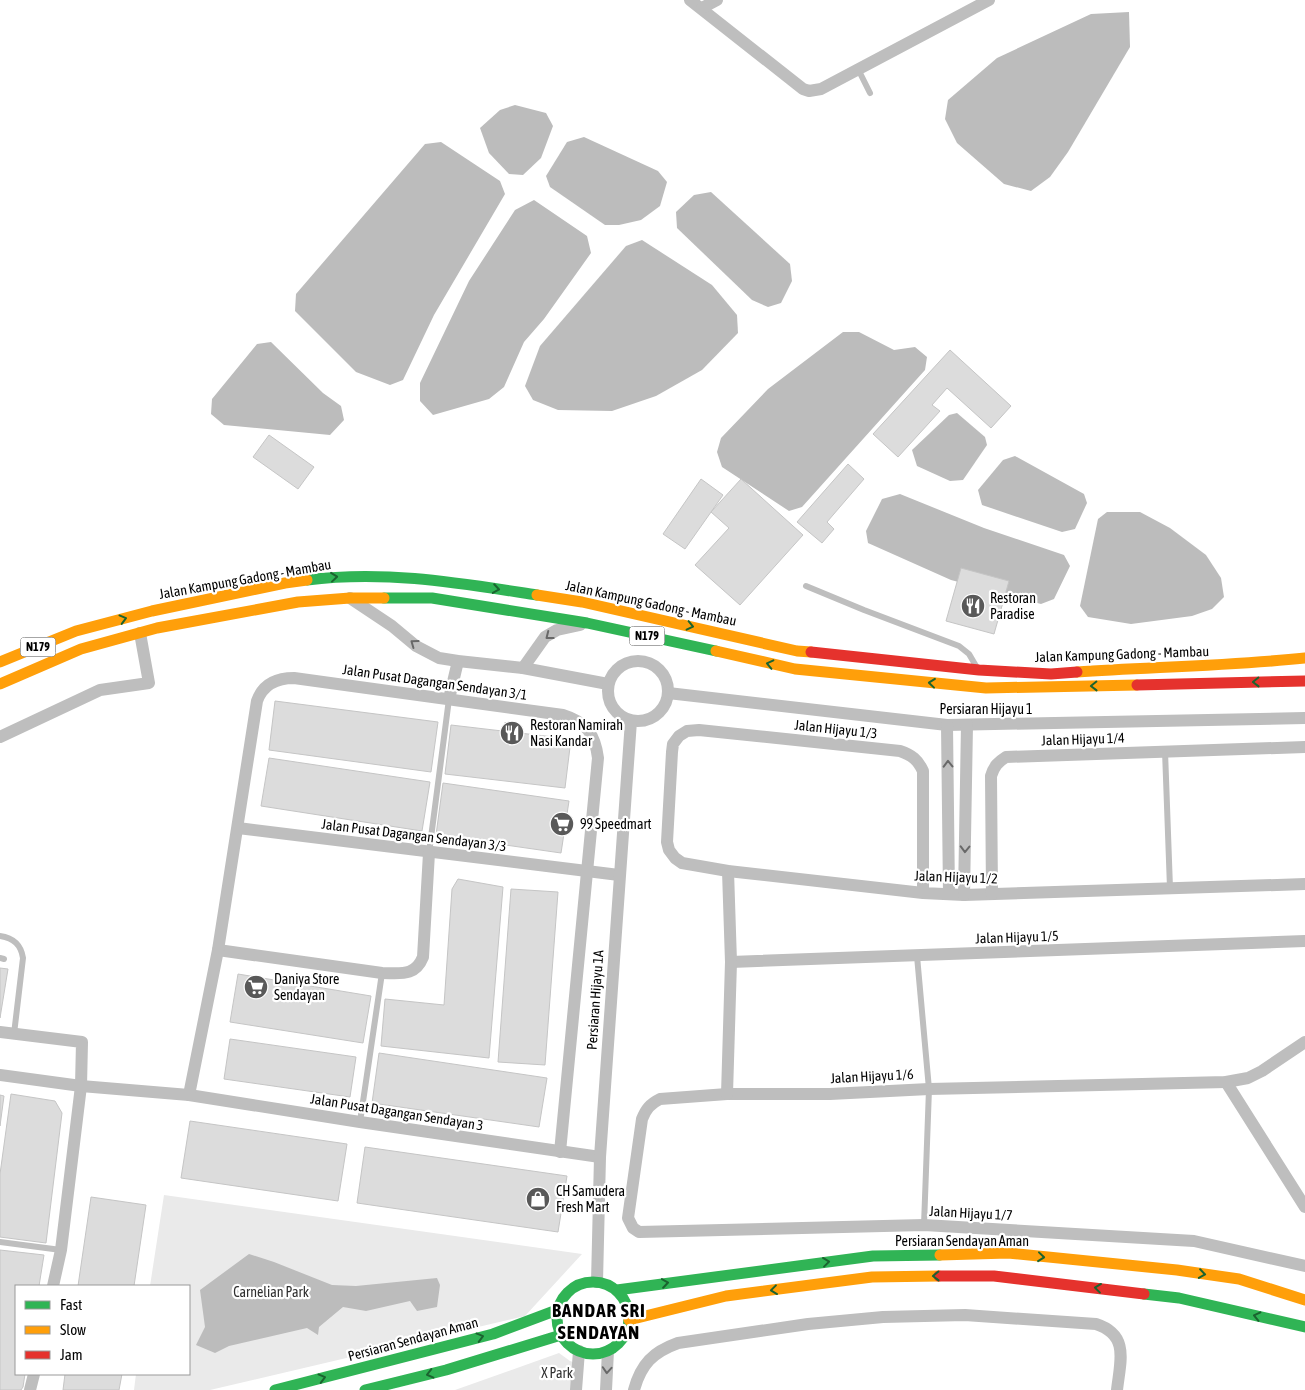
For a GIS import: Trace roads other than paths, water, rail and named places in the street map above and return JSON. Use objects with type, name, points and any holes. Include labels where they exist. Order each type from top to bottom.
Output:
[{"type":"main road","name":"Jalan Kampung Gadong - Mambau","points":[[0,662],[76,631],[152,611],[285,583],[340,576],[432,579],[582,602],[797,650],[979,670],[1051,674],[1152,667],[1255,663],[1305,658]]},
{"type":"main road","name":"N179","points":[[0,684],[81,649],[157,628],[298,602],[350,598],[432,598],[587,623],[795,669],[986,688],[1305,681]]},
{"type":"main road","name":"Persiaran Sendayan Aman","points":[[617,1290],[873,1256],[1008,1253],[1177,1270],[1239,1279],[1305,1300]]},
{"type":"main road","points":[[630,1320],[726,1296],[872,1277],[994,1276],[1179,1298],[1305,1327]]},
{"type":"main road","points":[[597,1282],[608,1284],[617,1290],[624,1299],[630,1320],[626,1333],[619,1343],[608,1351],[599,1354],[589,1354],[572,1347],[561,1335],[557,1323],[557,1310],[561,1300],[576,1285],[597,1282]]},
{"type":"main road","name":"Persiaran Sendayan Aman","points":[[275,1390],[493,1334],[557,1310]]},
{"type":"main road","points":[[365,1390],[446,1370],[561,1335]]},
{"type":"street","points":[[690,0],[803,89],[814,91],[858,70],[989,0]]},
{"type":"street","points":[[702,8],[717,0]]},
{"type":"street","points":[[350,598],[392,626],[416,646],[439,658],[524,668],[608,684]]},
{"type":"street","points":[[524,668],[545,637],[551,633],[587,623]]},
{"type":"street","points":[[0,737],[100,690],[149,683],[140,633]]},
{"type":"street","points":[[449,699],[458,661]]},
{"type":"street","points":[[636,661],[646,662],[655,666],[667,682],[668,693],[666,703],[660,712],[652,718],[642,722],[631,721],[622,718],[615,712],[607,694],[608,684],[612,675],[627,663],[636,661]]},
{"type":"street","name":"Jalan Pusat Dagangan Sendayan 3/1","points":[[189,1095],[218,950],[256,701],[260,692],[266,686],[284,678],[294,678],[563,715],[575,719],[592,734],[598,758],[560,1152]]},
{"type":"street","name":"Persiaran Hijayu 1","points":[[668,693],[967,726],[1305,718]]},
{"type":"street","name":"Persiaran Hijayu 1A","points":[[597,1282],[600,1157],[631,721]]},
{"type":"street","points":[[947,725],[949,894]]},
{"type":"street","points":[[964,895],[967,726]]},
{"type":"street","name":"Jalan Hijayu 1/3","points":[[669,795],[673,744],[679,736],[687,731],[709,731],[900,751],[911,755],[919,762],[923,771],[923,893]]},
{"type":"street","name":"Jalan Hijayu 1/4","points":[[992,894],[991,776],[994,767],[1006,757],[1305,747]]},
{"type":"street","name":"Jalan Hijayu 1/2","points":[[669,795],[667,842],[669,850],[675,858],[682,863],[728,871],[923,893],[964,895],[1305,884]]},
{"type":"street","name":"Jalan Pusat Dagangan Sendayan 3/3","points":[[238,828],[619,875]]},
{"type":"street","points":[[218,950],[382,973],[406,973],[414,970],[420,965],[423,957],[429,852]]},
{"type":"street","points":[[726,1094],[730,962],[728,871]]},
{"type":"street","name":"Jalan Hijayu 1/5","points":[[730,962],[1305,942]]},
{"type":"street","points":[[0,1032],[82,1042],[81,1086],[61,1250],[53,1285]]},
{"type":"street","name":"Jalan Hijayu 1/6","points":[[633,1228],[628,1218],[642,1119],[646,1109],[660,1099],[726,1094],[830,1094],[929,1088],[1226,1082],[1248,1078],[1262,1072],[1305,1042]]},
{"type":"street","name":"Jalan Pusat Dagangan Sendayan 3","points":[[0,1075],[81,1086],[189,1095],[600,1157]]},
{"type":"street","points":[[1226,1082],[1303,1201]]},
{"type":"street","name":"Jalan Hijayu 1/7","points":[[633,1228],[639,1232],[924,1225],[1194,1241],[1305,1266]]},
{"type":"street","points":[[634,1390],[637,1378],[654,1355],[678,1342],[808,1324],[883,1317],[965,1315],[1096,1324],[1106,1327],[1114,1333],[1120,1343],[1121,1354],[1117,1390]]},
{"type":"street","points":[[576,1390],[579,1351]]},
{"type":"street","points":[[606,1390],[608,1351]]},
{"type":"street","points":[[30,1390],[34,1375]]},
{"type":"lane","points":[[858,70],[870,93]]},
{"type":"lane","points":[[806,586],[959,646],[969,654],[979,670]]},
{"type":"lane","points":[[429,852],[449,699]]},
{"type":"lane","points":[[1166,751],[1170,888]]},
{"type":"lane","points":[[0,936],[8,937],[17,942],[24,958],[14,1034]]},
{"type":"lane","points":[[917,956],[929,1088],[924,1225]]},
{"type":"lane","points":[[360,1122],[382,973]]},
{"type":"lane","points":[[0,1242],[61,1250]]},
{"type":"place","name":"Restoran Paradise","points":[[973,606]]},
{"type":"place","name":"Restoran Namirah Nasi Kandar","points":[[512,733]]},
{"type":"place","name":"99 Speedmart","points":[[562,824]]},
{"type":"place","name":"Daniya Store Sendayan","points":[[256,987]]},
{"type":"place","name":"CH Samudera Fresh Mart","points":[[538,1199]]},
{"type":"district","name":"BANDAR SRI SENDAYAN","points":[[599,1321]]},
{"type":"park label","name":"Carnelian Park","points":[[271,1292]]},
{"type":"park label","name":"X Park","points":[[557,1373]]}]
